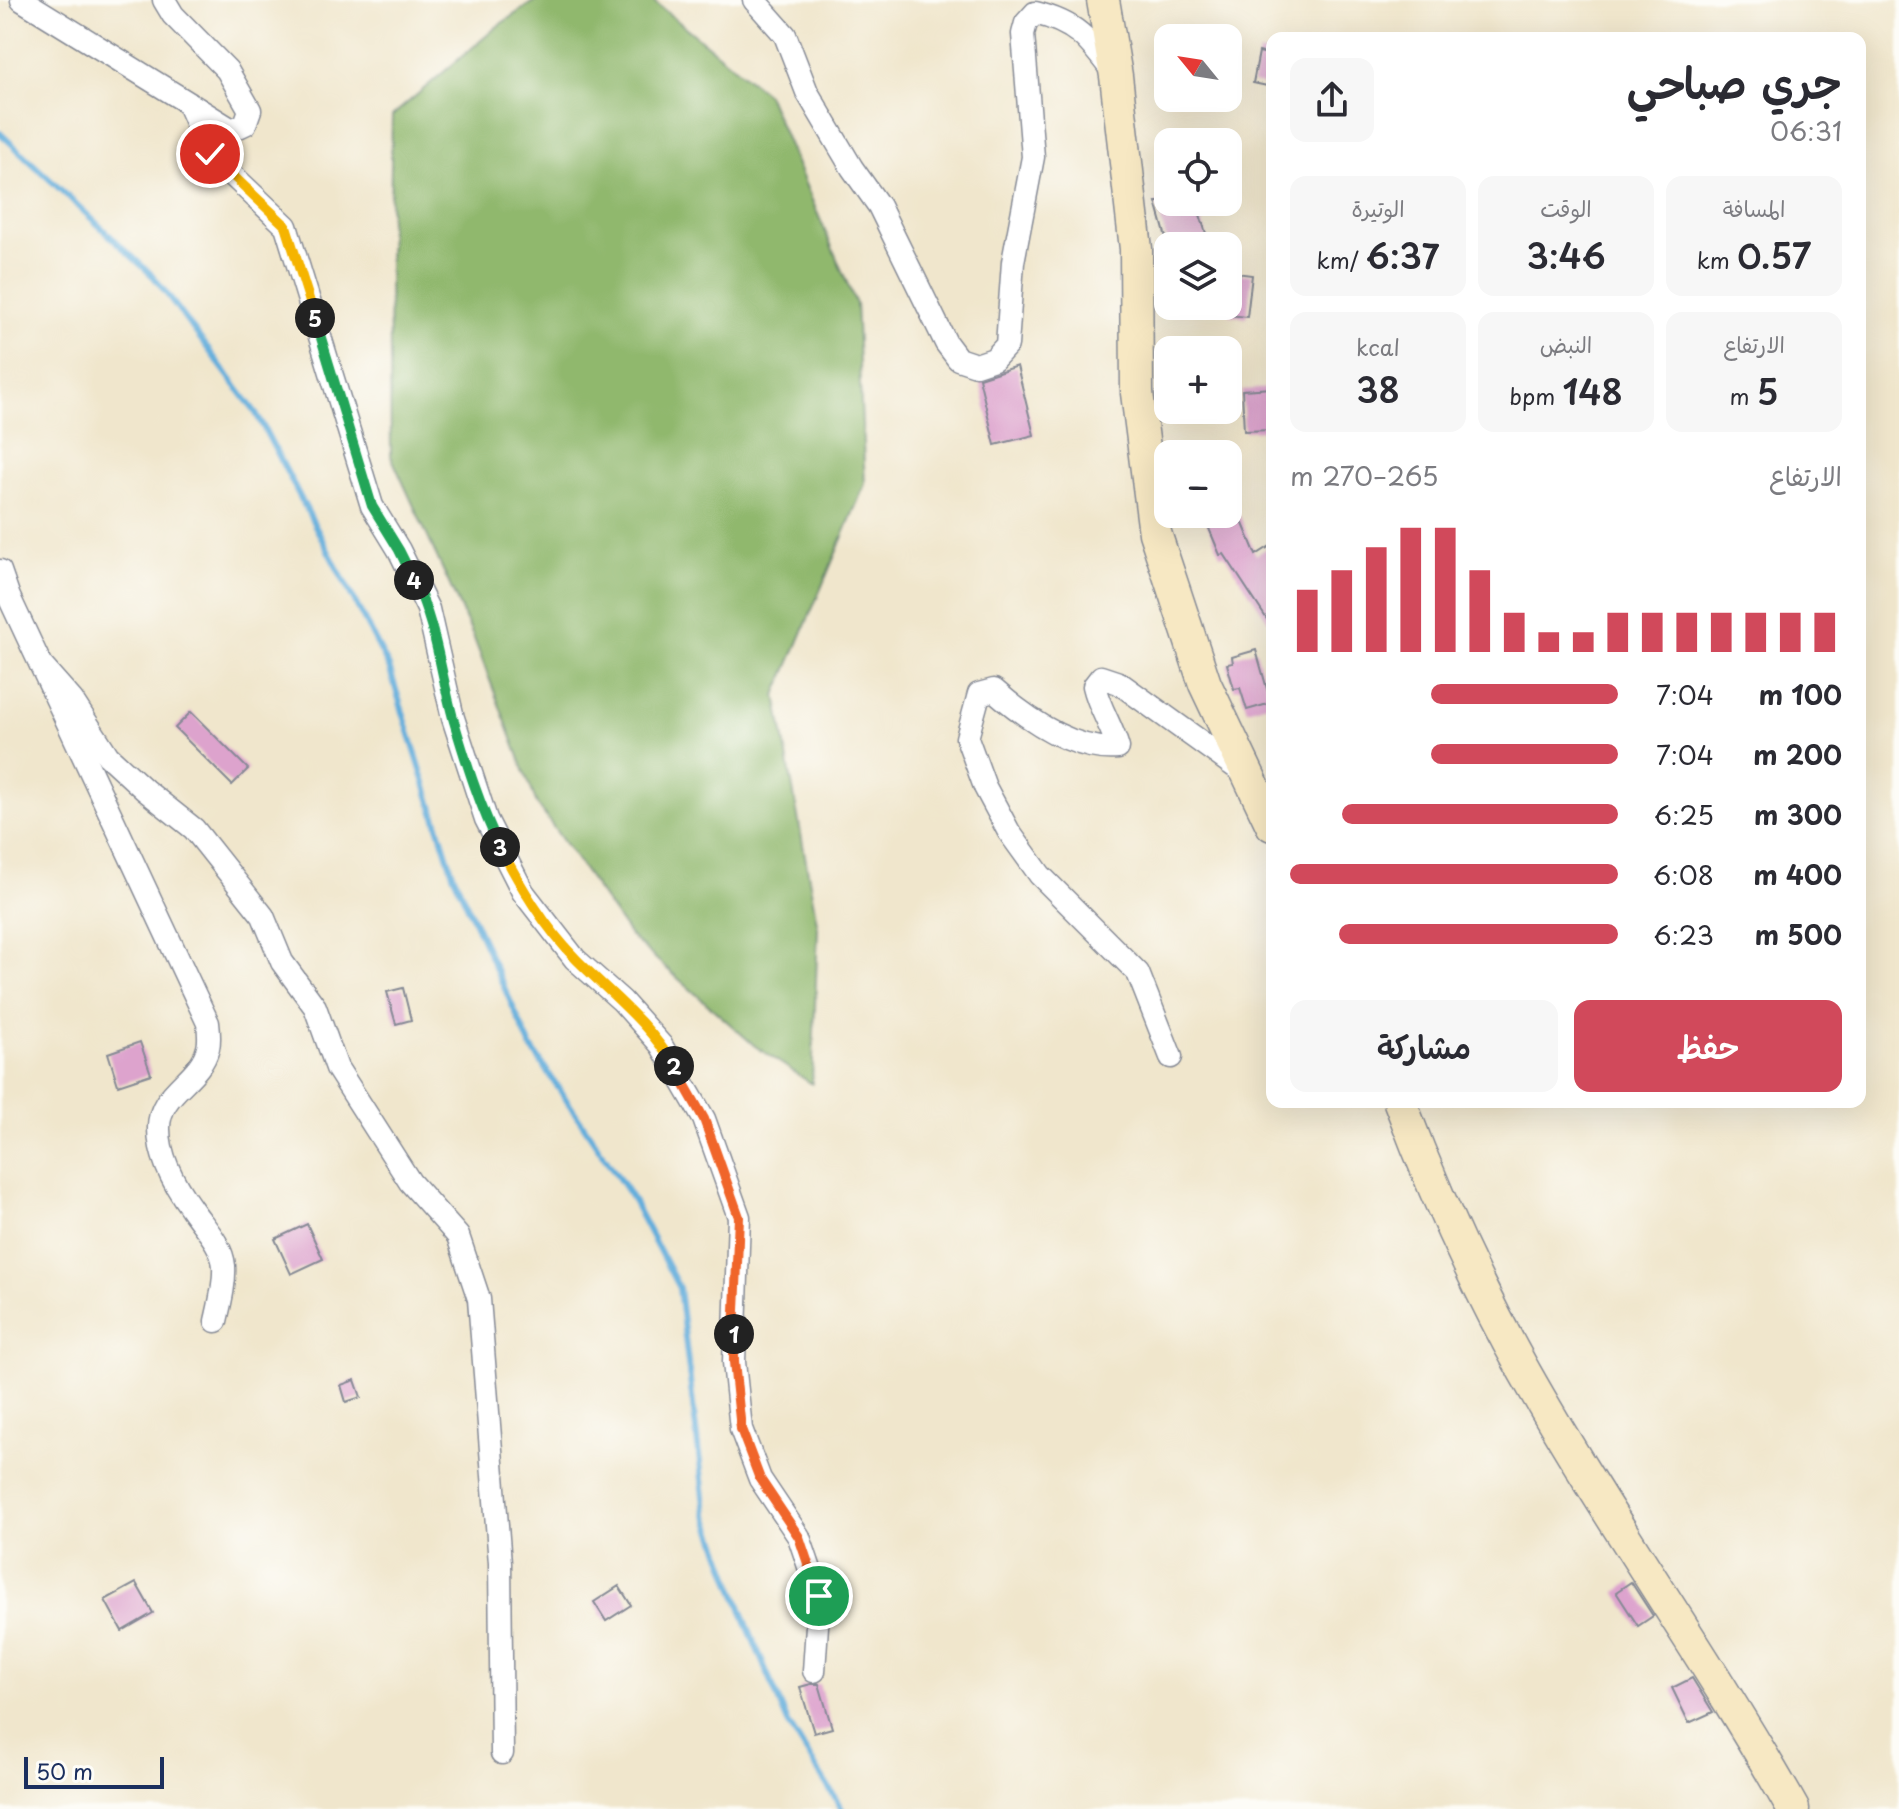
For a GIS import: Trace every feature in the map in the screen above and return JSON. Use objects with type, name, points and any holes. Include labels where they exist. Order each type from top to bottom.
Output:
[{"type":"street","points":[[22,0],[232,130],[245,124],[250,110],[227,70],[173,15],[164,0]]},
{"type":"street","points":[[754,0],[785,35],[807,92],[852,168],[879,206],[946,343],[958,359],[976,365],[994,359],[1007,345],[1013,262],[1033,157],[1023,34],[1026,23],[1035,13],[1051,17],[1085,35],[1116,76]]},
{"type":"street","points":[[1103,0],[1116,76],[1136,249],[1137,393],[1155,533],[1205,684],[1266,812]]},
{"type":"street","points":[[188,104],[210,154],[286,226],[372,506],[399,550],[428,609],[453,718],[486,819],[498,843],[523,892],[575,959],[622,1001],[661,1045],[704,1119],[739,1217],[734,1362],[741,1429],[760,1479],[799,1537],[819,1596],[814,1671]]},
{"type":"street","points":[[0,571],[9,597],[208,1023],[208,1049],[204,1059],[166,1101],[158,1128],[164,1156],[175,1181],[220,1252],[224,1265],[216,1321]]},
{"type":"street","points":[[41,665],[72,700],[108,756],[194,829],[263,916],[282,962],[315,1007],[337,1068],[410,1182],[458,1236],[479,1299],[500,1563],[502,1753]]},
{"type":"street","points":[[1171,1057],[1138,973],[1040,875],[1009,832],[985,787],[967,738],[979,694],[994,690],[1008,703],[1055,733],[1079,743],[1104,749],[1118,748],[1113,729],[1099,707],[1094,686],[1101,677],[1119,683],[1249,776]]},
{"type":"street","points":[[1402,1108],[1465,1258],[1524,1370],[1742,1721],[1793,1809]]},
{"type":"green space","points":[[536,0],[652,0],[767,94],[856,304],[865,484],[776,695],[818,928],[812,1084],[755,1046],[631,937],[537,804],[473,636],[391,456],[389,266],[392,116],[499,25]]},
{"type":"building","points":[[1259,52],[1266,54],[1266,86],[1253,83]]},
{"type":"building","points":[[1160,216],[1200,216],[1206,232],[1164,232]]},
{"type":"building","points":[[1242,274],[1252,275],[1247,317],[1242,316]]},
{"type":"building","points":[[1017,366],[1034,435],[995,445],[979,378]]},
{"type":"building","points":[[1266,388],[1266,430],[1244,431],[1242,390]]},
{"type":"building","points":[[1242,521],[1256,555],[1266,549],[1266,618],[1224,554],[1220,555],[1209,528],[1242,528]]},
{"type":"building","points":[[1256,650],[1266,685],[1266,704],[1247,710],[1240,688],[1234,689],[1227,664],[1233,663],[1232,657]]},
{"type":"building","points":[[191,712],[248,769],[232,785],[175,728]]},
{"type":"building","points":[[403,988],[411,1020],[396,1024],[387,992]]},
{"type":"building","points":[[140,1042],[151,1074],[118,1085],[108,1053]]},
{"type":"building","points":[[307,1224],[323,1259],[291,1274],[275,1239]]},
{"type":"building","points":[[355,1380],[361,1397],[346,1402],[341,1385]]},
{"type":"building","points":[[1631,1582],[1653,1616],[1638,1626],[1616,1592]]},
{"type":"building","points":[[136,1583],[153,1613],[122,1631],[105,1600]]},
{"type":"building","points":[[619,1586],[631,1605],[606,1621],[594,1602]]},
{"type":"building","points":[[1692,1678],[1713,1712],[1689,1723],[1672,1688]]},
{"type":"building","points":[[819,1684],[832,1728],[814,1733],[800,1687]]},
{"type":"waterway","points":[[0,133],[154,277],[256,413],[389,667],[453,874],[531,1047],[630,1195],[679,1288],[706,1513],[788,1723],[842,1809]]},
{"type":"route","points":[[210,154],[286,226],[372,506],[399,550],[428,609],[453,718],[486,819],[523,892],[575,959],[622,1001],[661,1045],[704,1119],[739,1217],[734,1362],[741,1429],[760,1479],[799,1537],[819,1596]]}]
